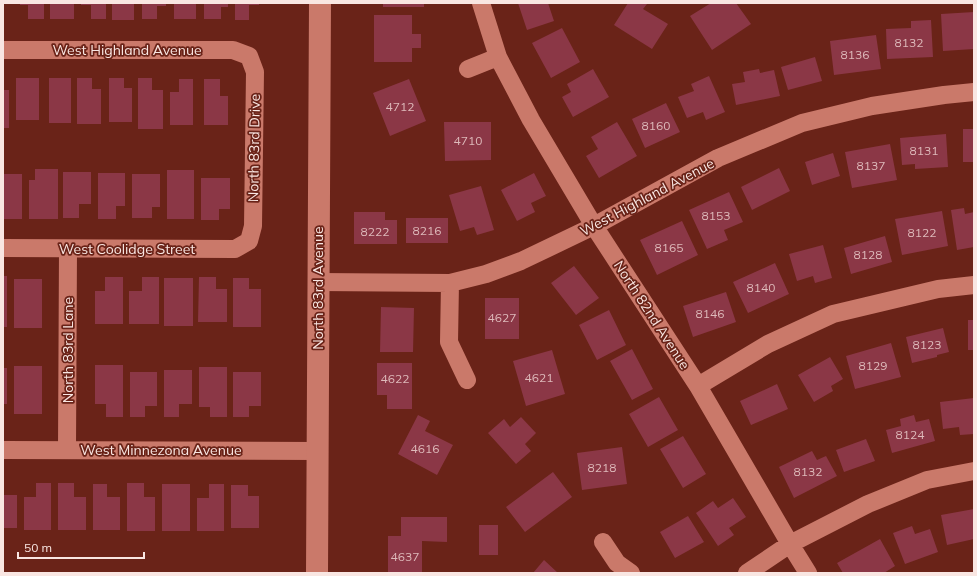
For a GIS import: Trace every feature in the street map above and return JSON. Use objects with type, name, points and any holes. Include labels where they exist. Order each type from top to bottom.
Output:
[{"type":"main road","name":"North 83rd Avenue","points":[[317,573],[320,3]]},
{"type":"street","name":"North 82nd Avenue","points":[[481,3],[498,57],[531,120],[594,226],[698,386],[808,573]]},
{"type":"street","name":"West Highland Avenue","points":[[3,50],[233,50],[249,56]]},
{"type":"street","name":"North 83rd Drive","points":[[249,56],[256,72],[253,226],[249,241]]},
{"type":"street","points":[[468,69],[498,57]]},
{"type":"street","name":"West Highland Avenue","points":[[318,282],[450,283],[486,274],[507,266],[594,226],[718,158],[802,123],[872,106],[974,92]]},
{"type":"street","name":"West Coolidge Street","points":[[3,248],[235,249],[249,241]]},
{"type":"street","name":"North 83rd Lane","points":[[67,450],[68,249]]},
{"type":"street","points":[[450,283],[449,342],[467,380]]},
{"type":"street","points":[[698,386],[768,344],[833,314],[938,289],[974,285]]},
{"type":"street","name":"West Minnezona Avenue","points":[[3,450],[318,451]]},
{"type":"street","points":[[747,573],[790,544],[868,504],[926,480],[974,471]]},
{"type":"street","points":[[603,542],[617,563],[631,573]]},
{"type":"building","points":[[20,3],[44,3],[44,19],[28,19],[28,5],[20,5]]},
{"type":"building","points":[[50,3],[74,3],[74,19],[50,19]]},
{"type":"building","points":[[81,3],[106,3],[106,19],[91,19],[91,5],[81,5]]},
{"type":"building","points":[[112,3],[134,3],[134,20],[112,20]]},
{"type":"building","points":[[142,3],[166,3],[166,6],[157,6],[157,19],[142,19]]},
{"type":"building","points":[[174,3],[196,3],[196,19],[174,19]]},
{"type":"building","points":[[204,3],[228,3],[228,7],[221,7],[221,19],[204,19]]},
{"type":"building","points":[[235,3],[259,3],[259,5],[249,5],[249,20],[235,20]]},
{"type":"building","points":[[383,3],[424,3],[424,7],[383,7]]},
{"type":"building","points":[[518,3],[548,3],[554,21],[527,30]]},
{"type":"building","points":[[628,3],[646,3],[647,4],[643,9],[668,24],[652,49],[614,25]]},
{"type":"building","points":[[711,3],[736,3],[751,24],[712,50],[690,16]]},
{"type":"building","points":[[974,12],[974,49],[943,51],[941,14]]},
{"type":"building","points":[[374,15],[412,15],[412,34],[421,34],[421,48],[412,48],[412,62],[374,62]]},
{"type":"building","points":[[931,20],[933,57],[887,59],[886,29],[911,28],[911,21]]},
{"type":"building","points":[[562,28],[580,62],[551,78],[532,43]]},
{"type":"building","points":[[876,35],[881,69],[834,75],[830,41]]},
{"type":"building","points":[[815,57],[822,81],[788,90],[781,67]]},
{"type":"building","points":[[593,69],[609,97],[573,117],[562,97],[571,92],[567,84]]},
{"type":"building","points":[[759,69],[760,73],[774,70],[780,96],[736,105],[732,84],[745,82],[743,72]]},
{"type":"building","points":[[709,76],[725,112],[706,120],[703,112],[687,118],[678,97],[694,91],[691,84]]},
{"type":"building","points":[[16,78],[39,78],[39,120],[16,120]]},
{"type":"building","points":[[49,78],[71,78],[71,123],[49,123]]},
{"type":"building","points":[[77,78],[92,78],[92,89],[101,89],[101,124],[77,124]]},
{"type":"building","points":[[109,78],[124,78],[124,88],[132,88],[132,122],[109,122]]},
{"type":"building","points":[[138,78],[152,78],[152,90],[163,90],[163,129],[138,129]]},
{"type":"building","points":[[179,79],[193,79],[193,125],[170,125],[170,92],[179,92]]},
{"type":"building","points":[[204,79],[220,79],[220,96],[228,96],[228,125],[204,125]]},
{"type":"building","points":[[409,79],[426,121],[390,136],[373,93]]},
{"type":"building","points":[[3,90],[9,90],[9,128],[3,128]]},
{"type":"building","points":[[666,103],[680,132],[645,148],[632,119]]},
{"type":"building","points":[[444,122],[491,122],[491,160],[445,161]]},
{"type":"building","points":[[617,122],[637,156],[599,178],[586,156],[598,149],[591,137]]},
{"type":"building","points":[[963,129],[974,129],[974,162],[963,162]]},
{"type":"building","points":[[946,134],[948,167],[915,169],[915,164],[902,165],[900,138]]},
{"type":"building","points":[[890,144],[897,180],[852,188],[845,152]]},
{"type":"building","points":[[833,153],[840,176],[812,185],[805,162]]},
{"type":"building","points":[[779,168],[790,191],[752,210],[741,187]]},
{"type":"building","points":[[35,169],[58,169],[58,219],[29,219],[29,180],[35,180]]},
{"type":"building","points":[[167,170],[194,170],[194,219],[167,219]]},
{"type":"building","points":[[63,172],[91,172],[91,204],[79,204],[79,218],[63,218]]},
{"type":"building","points":[[98,173],[125,173],[125,206],[116,206],[116,219],[98,219]]},
{"type":"building","points":[[534,173],[546,196],[531,203],[535,212],[517,221],[501,190]]},
{"type":"building","points":[[3,174],[22,174],[22,219],[4,219]]},
{"type":"building","points":[[132,174],[160,174],[160,207],[152,207],[152,218],[132,218]]},
{"type":"building","points":[[201,178],[230,178],[230,209],[219,209],[219,220],[201,220]]},
{"type":"building","points":[[481,186],[494,230],[477,235],[474,227],[460,231],[449,195]]},
{"type":"building","points":[[729,192],[743,222],[724,230],[728,240],[707,249],[689,210]]},
{"type":"building","points":[[964,208],[965,214],[974,212],[974,247],[957,250],[951,210]]},
{"type":"building","points":[[942,211],[948,246],[902,255],[895,219]]},
{"type":"building","points":[[354,212],[385,212],[385,220],[397,220],[397,244],[354,244]]},
{"type":"building","points":[[406,218],[448,218],[448,243],[406,243]]},
{"type":"building","points":[[682,221],[698,255],[657,275],[640,240]]},
{"type":"building","points":[[885,236],[892,262],[851,274],[844,248]]},
{"type":"building","points":[[823,245],[832,278],[815,283],[813,276],[797,281],[789,254]]},
{"type":"building","points":[[775,263],[789,294],[748,313],[733,282]]},
{"type":"building","points":[[574,266],[599,298],[576,315],[551,283]]},
{"type":"building","points":[[3,276],[7,276],[7,327],[3,327]]},
{"type":"building","points":[[105,277],[123,277],[123,324],[95,324],[95,291],[105,291]]},
{"type":"building","points":[[142,277],[159,277],[159,324],[129,324],[129,291],[142,291]]},
{"type":"building","points":[[199,277],[216,277],[216,289],[227,289],[227,322],[198,322]]},
{"type":"building","points":[[164,278],[193,278],[193,326],[164,326]]},
{"type":"building","points":[[233,278],[249,278],[249,289],[261,289],[261,327],[233,327]]},
{"type":"building","points":[[14,279],[42,279],[42,328],[14,328]]},
{"type":"building","points":[[726,292],[736,322],[693,337],[683,306]]},
{"type":"building","points":[[485,298],[519,298],[519,339],[485,339]]},
{"type":"building","points":[[381,307],[414,308],[413,352],[380,352]]},
{"type":"building","points":[[609,310],[626,345],[597,360],[579,325]]},
{"type":"building","points":[[968,320],[974,320],[974,350],[968,350]]},
{"type":"building","points":[[943,328],[949,352],[937,355],[937,357],[912,363],[906,337]]},
{"type":"building","points":[[891,343],[901,377],[855,389],[846,356]]},
{"type":"building","points":[[632,349],[653,389],[632,400],[610,361]]},
{"type":"building","points":[[552,350],[565,394],[526,406],[513,361]]},
{"type":"building","points":[[830,357],[843,379],[831,386],[833,391],[814,402],[798,375]]},
{"type":"building","points":[[377,363],[412,363],[412,409],[387,409],[387,395],[377,395]]},
{"type":"building","points":[[95,365],[123,365],[123,417],[106,417],[106,404],[95,404]]},
{"type":"building","points":[[14,366],[42,366],[42,414],[14,414]]},
{"type":"building","points":[[199,367],[227,367],[227,417],[210,417],[210,407],[199,407]]},
{"type":"building","points":[[3,368],[7,368],[7,404],[3,404]]},
{"type":"building","points":[[164,370],[192,370],[192,404],[179,404],[179,417],[164,417]]},
{"type":"building","points":[[130,372],[157,372],[157,406],[145,406],[145,417],[130,417]]},
{"type":"building","points":[[233,372],[261,372],[261,406],[249,406],[249,417],[233,417]]},
{"type":"building","points":[[777,384],[788,409],[751,425],[740,401]]},
{"type":"building","points":[[659,397],[678,430],[648,447],[629,414]]},
{"type":"building","points":[[974,398],[974,434],[960,435],[959,427],[943,429],[940,402]]},
{"type":"building","points":[[418,415],[430,421],[425,431],[453,445],[437,475],[398,454]]},
{"type":"building","points":[[914,415],[916,422],[929,419],[935,441],[892,453],[886,430],[901,426],[900,419]]},
{"type":"building","points":[[521,417],[536,433],[525,444],[531,451],[516,464],[488,433],[504,419],[510,427]]},
{"type":"building","points":[[683,436],[706,474],[683,488],[660,449]]},
{"type":"building","points":[[866,439],[875,461],[844,472],[836,450]]},
{"type":"building","points":[[622,447],[627,484],[582,490],[577,453]]},
{"type":"building","points":[[812,451],[817,460],[826,456],[837,476],[794,498],[779,467]]},
{"type":"building","points":[[553,472],[572,497],[525,532],[506,507]]},
{"type":"building","points":[[36,483],[51,483],[51,530],[24,530],[24,497],[36,497]]},
{"type":"building","points":[[58,483],[74,483],[74,497],[86,497],[86,530],[58,530]]},
{"type":"building","points":[[127,483],[144,483],[144,497],[155,497],[155,531],[127,531]]},
{"type":"building","points":[[93,484],[107,484],[107,497],[120,497],[120,530],[93,530]]},
{"type":"building","points":[[162,484],[190,484],[190,531],[162,531]]},
{"type":"building","points":[[209,484],[224,484],[224,531],[197,531],[197,498],[209,498]]},
{"type":"building","points":[[231,485],[248,485],[248,496],[259,496],[259,528],[231,528]]},
{"type":"building","points":[[3,495],[17,495],[17,528],[3,528]]},
{"type":"building","points":[[733,498],[746,517],[729,528],[734,535],[718,546],[696,513],[713,501],[718,508]]},
{"type":"building","points":[[974,509],[974,539],[947,545],[941,515]]},
{"type":"building","points":[[688,516],[704,542],[675,558],[660,532]]},
{"type":"building","points":[[401,517],[447,517],[447,542],[422,541],[422,573],[388,573],[388,536],[401,536]]},
{"type":"building","points":[[479,525],[498,525],[498,555],[479,555]]},
{"type":"building","points":[[912,526],[915,534],[930,529],[938,552],[905,564],[893,533]]},
{"type":"building","points":[[880,539],[895,566],[884,573],[843,573],[837,563]]},
{"type":"building","points":[[544,560],[558,573],[533,573]]}]
